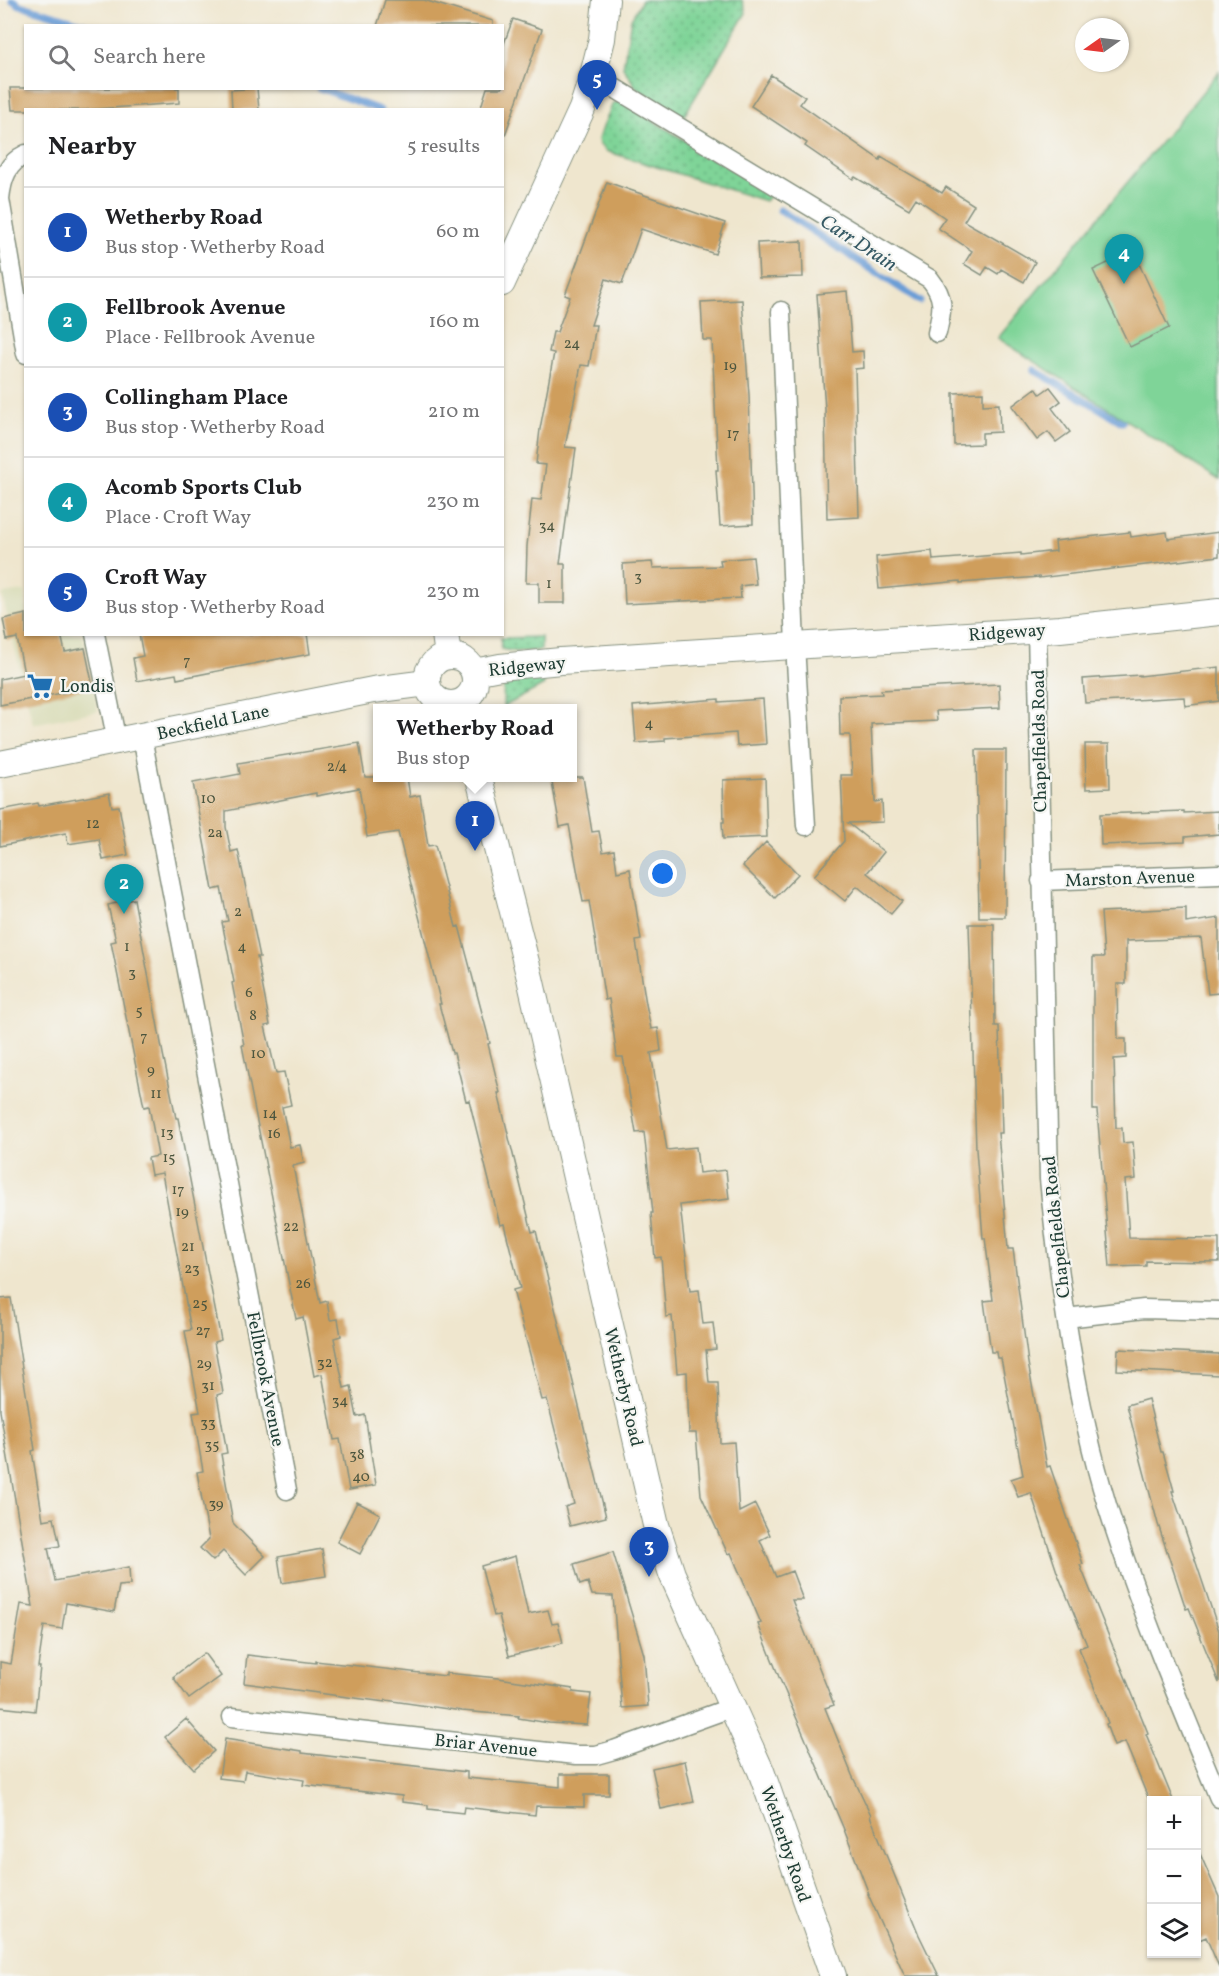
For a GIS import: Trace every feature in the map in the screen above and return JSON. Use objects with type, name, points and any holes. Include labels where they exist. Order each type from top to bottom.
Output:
[{"type":"main road","points":[[504,278],[582,109],[602,39],[606,0]]},
{"type":"main road","name":"Ridgeway","points":[[474,672],[561,661],[1037,630],[1219,612]]},
{"type":"main road","points":[[446,704],[435,698],[429,691],[427,683],[430,668],[447,645],[466,661],[474,672],[476,680],[471,695],[462,704]]},
{"type":"main road","name":"Beckfield Lane","points":[[0,764],[373,690],[427,683]]},
{"type":"main road","name":"Wetherby Road","points":[[480,782],[530,978],[656,1525],[672,1574],[765,1781],[834,1976]]},
{"type":"street","points":[[593,75],[930,279],[939,290],[943,306],[937,333]]},
{"type":"street","points":[[24,155],[17,158],[8,168],[2,181],[0,199],[6,266],[24,345]]},
{"type":"street","points":[[781,311],[795,645],[806,826]]},
{"type":"street","name":"Chapelfields Road","points":[[1037,630],[1049,1179],[1066,1318],[1076,1376],[1107,1503],[1126,1561],[1219,1798]]},
{"type":"street","points":[[95,636],[117,742]]},
{"type":"street","name":"Fellbrook Avenue","points":[[142,737],[287,1490]]},
{"type":"street","name":"Marston Avenue","points":[[1041,881],[1219,874]]},
{"type":"street","points":[[1066,1318],[1144,1309],[1219,1311]]},
{"type":"street","name":"Briar Avenue","points":[[232,1718],[565,1754],[596,1755],[733,1707]]},
{"type":"shaded area","points":[[24,591],[24,636],[83,636],[98,711],[33,724],[2,594]]},
{"type":"green space","points":[[642,0],[742,0],[746,13],[684,116],[637,89],[623,67],[631,19]]},
{"type":"green space","points":[[1219,72],[1219,480],[998,338]]},
{"type":"green space","points":[[621,101],[771,194],[765,201],[606,151],[599,144],[598,139],[613,103]]},
{"type":"green space","points":[[541,637],[541,650],[518,652],[501,649],[501,638]]},
{"type":"green space","points":[[543,675],[544,685],[509,704],[503,704],[504,677]]},
{"type":"building","points":[[385,0],[424,0],[493,21],[493,24],[378,24]]},
{"type":"building","points":[[513,19],[542,29],[505,135],[504,108],[481,108],[486,90],[504,90],[504,44]]},
{"type":"building","points":[[771,75],[805,97],[800,104],[880,160],[881,157],[942,193],[946,187],[974,205],[964,221],[1035,262],[1024,282],[1001,269],[998,274],[987,267],[982,275],[964,264],[972,251],[938,228],[945,218],[916,198],[909,209],[855,177],[853,179],[805,146],[807,143],[751,106]]},
{"type":"building","points":[[10,88],[24,88],[24,90],[179,90],[179,103],[110,108],[12,110]]},
{"type":"building","points":[[231,90],[257,90],[259,108],[232,108]]},
{"type":"building","points":[[607,182],[725,223],[715,254],[641,229],[622,284],[606,279],[591,325],[596,325],[589,366],[581,365],[565,447],[576,448],[560,564],[565,564],[565,603],[539,603],[539,583],[526,583],[527,546],[532,499],[541,500],[546,465],[536,464],[554,353],[549,352],[553,332],[557,332],[570,297],[565,295]]},
{"type":"building","points":[[802,241],[803,277],[759,278],[757,243]]},
{"type":"building","points":[[1133,251],[1169,328],[1130,347],[1093,270]]},
{"type":"building","points":[[847,291],[852,352],[863,351],[864,368],[855,369],[859,517],[827,519],[825,409],[817,294]]},
{"type":"building","points":[[742,300],[749,395],[753,524],[720,526],[712,340],[703,340],[701,302]]},
{"type":"building","points":[[1050,387],[1061,401],[1052,408],[1070,432],[1056,442],[1048,432],[1037,440],[1012,406],[1036,388],[1040,394]]},
{"type":"building","points":[[983,392],[983,405],[999,404],[1000,432],[982,433],[982,444],[954,445],[953,393]]},
{"type":"building","points":[[1130,532],[1131,537],[1167,532],[1168,539],[1219,532],[1219,556],[1039,578],[960,583],[960,581],[879,589],[876,557],[932,551],[933,560],[1021,553],[1021,555],[1056,551],[1055,541]]},
{"type":"building","points":[[753,557],[756,584],[740,586],[741,598],[625,604],[623,564],[652,562],[653,568],[721,566],[720,560]]},
{"type":"building","points":[[24,614],[24,636],[61,636],[65,652],[85,648],[93,687],[0,705],[0,679],[24,674],[17,638],[7,640],[3,619]]},
{"type":"building","points":[[139,636],[307,636],[310,654],[177,679],[176,674],[137,681],[133,658],[143,656]]},
{"type":"building","points":[[1219,667],[1219,701],[1185,706],[1184,697],[1085,703],[1083,679],[1140,676]]},
{"type":"building","points":[[999,684],[1000,708],[936,711],[937,721],[871,724],[875,802],[882,801],[883,822],[848,823],[884,852],[867,873],[902,901],[891,914],[857,886],[845,901],[814,876],[844,841],[841,775],[852,775],[850,735],[840,735],[839,696],[882,694],[881,690]]},
{"type":"building","points":[[719,699],[719,702],[763,699],[766,744],[737,746],[736,733],[665,738],[665,741],[636,743],[633,706]]},
{"type":"building","points":[[359,743],[365,777],[373,777],[373,782],[408,782],[410,797],[420,795],[428,846],[435,845],[490,1043],[488,1044],[500,1093],[498,1093],[532,1232],[536,1231],[606,1517],[570,1526],[565,1507],[574,1504],[547,1399],[542,1400],[513,1290],[520,1288],[504,1224],[500,1225],[469,1100],[466,1101],[454,1053],[452,1053],[398,832],[367,837],[359,788],[316,796],[316,793],[226,811],[226,827],[231,852],[238,850],[260,957],[257,957],[270,1025],[265,1026],[276,1073],[284,1072],[291,1105],[282,1107],[290,1147],[300,1145],[304,1163],[293,1166],[320,1303],[327,1301],[330,1320],[338,1319],[341,1336],[334,1338],[344,1388],[351,1386],[357,1417],[365,1415],[376,1485],[349,1490],[340,1439],[334,1440],[322,1374],[314,1376],[303,1317],[296,1319],[242,1045],[244,1045],[232,983],[234,982],[222,922],[228,921],[221,888],[213,890],[193,783],[240,774],[238,763]]},
{"type":"building","points":[[1085,744],[1109,744],[1110,788],[1086,789]]},
{"type":"building","points":[[976,750],[1006,750],[1005,917],[979,917]]},
{"type":"building","points":[[577,777],[583,777],[592,832],[599,831],[603,852],[614,850],[617,872],[630,869],[641,940],[636,941],[646,1004],[651,1029],[658,1028],[661,1051],[651,1053],[667,1150],[696,1147],[699,1173],[726,1170],[729,1199],[680,1205],[690,1291],[699,1290],[703,1324],[713,1323],[716,1349],[706,1350],[709,1383],[718,1383],[720,1443],[734,1442],[739,1512],[755,1504],[770,1535],[760,1540],[776,1577],[792,1571],[803,1600],[792,1600],[834,1705],[825,1708],[919,1935],[939,1976],[905,1976],[868,1894],[843,1827],[779,1677],[758,1624],[761,1623],[731,1553],[728,1554],[701,1495],[696,1433],[689,1433],[687,1372],[677,1373],[672,1316],[666,1317],[661,1257],[655,1258],[651,1213],[653,1213],[644,1132],[636,1133],[623,1057],[617,1057],[609,999],[605,1000],[589,901],[583,902],[569,825],[560,827],[552,782],[577,782]]},
{"type":"building","points":[[765,778],[767,837],[723,839],[723,780]]},
{"type":"building","points":[[109,793],[112,807],[119,806],[128,855],[103,860],[99,839],[68,844],[66,833],[0,846],[0,810],[38,803],[39,806]]},
{"type":"building","points":[[1184,811],[1184,813],[1219,811],[1219,834],[1185,837],[1185,842],[1101,845],[1100,814]]},
{"type":"building","points":[[766,842],[798,874],[775,898],[743,866]]},
{"type":"building","points":[[134,899],[221,1340],[214,1342],[223,1393],[217,1395],[227,1453],[221,1454],[233,1523],[265,1556],[246,1575],[223,1551],[213,1561],[200,1548],[209,1539],[197,1472],[203,1471],[193,1413],[200,1412],[185,1331],[191,1330],[162,1173],[151,1175],[148,1158],[158,1156],[149,1106],[144,1107],[111,942],[116,941],[108,905]]},
{"type":"building","points":[[1186,908],[1186,923],[1219,918],[1219,993],[1208,994],[1201,938],[1126,941],[1126,984],[1117,984],[1118,1039],[1126,1039],[1126,1058],[1114,1059],[1116,1128],[1122,1128],[1123,1143],[1133,1142],[1136,1179],[1125,1180],[1129,1238],[1219,1239],[1219,1262],[1146,1261],[1146,1266],[1110,1267],[1097,1110],[1093,1110],[1093,957],[1104,957],[1101,912]]},
{"type":"building","points":[[969,924],[994,924],[995,1026],[999,1026],[1002,1133],[998,1133],[1008,1249],[1013,1249],[1028,1363],[1047,1467],[1050,1466],[1083,1564],[1080,1565],[1171,1796],[1147,1796],[1125,1742],[1114,1746],[1106,1724],[1108,1723],[1079,1648],[1087,1645],[1057,1572],[1031,1493],[1018,1497],[1011,1479],[1023,1475],[1001,1358],[997,1358],[996,1352],[991,1352],[984,1301],[993,1300],[985,1238],[983,1238],[976,1149]]},
{"type":"building","points":[[11,1298],[35,1450],[32,1451],[43,1520],[54,1518],[60,1546],[48,1548],[55,1581],[129,1567],[130,1585],[119,1586],[114,1612],[66,1603],[62,1629],[44,1626],[35,1711],[0,1707],[0,1662],[11,1664],[21,1604],[33,1606],[0,1411],[0,1299]]},
{"type":"building","points":[[1118,1349],[1219,1354],[1219,1375],[1117,1370]]},
{"type":"building","points":[[1148,1399],[1161,1452],[1163,1452],[1174,1491],[1172,1491],[1219,1631],[1219,1683],[1189,1608],[1186,1609],[1158,1524],[1127,1405]]},
{"type":"building","points":[[357,1502],[380,1514],[360,1554],[337,1542]]},
{"type":"building","points":[[322,1549],[326,1576],[282,1583],[278,1557]]},
{"type":"building","points":[[613,1552],[644,1655],[648,1706],[622,1708],[613,1596],[592,1595],[588,1582],[580,1585],[574,1564]]},
{"type":"building","points":[[515,1556],[528,1614],[548,1610],[552,1624],[558,1623],[563,1643],[509,1656],[499,1615],[494,1616],[481,1566]]},
{"type":"building","points":[[204,1653],[221,1676],[189,1699],[173,1677]]},
{"type":"building","points":[[247,1655],[446,1676],[446,1673],[498,1678],[573,1689],[573,1692],[591,1694],[587,1725],[549,1723],[518,1718],[519,1716],[462,1711],[386,1700],[385,1702],[244,1683]]},
{"type":"building","points":[[186,1719],[214,1751],[194,1769],[165,1737]]},
{"type":"building","points":[[225,1739],[302,1751],[302,1753],[467,1772],[467,1778],[560,1787],[560,1774],[609,1774],[609,1795],[584,1795],[584,1807],[536,1806],[535,1815],[464,1807],[463,1813],[428,1809],[428,1805],[402,1802],[402,1796],[303,1785],[304,1780],[245,1771],[243,1781],[219,1778]]},
{"type":"building","points":[[685,1761],[694,1802],[661,1809],[652,1768]]},
{"type":"building","points":[[1201,1856],[1219,1897],[1219,1967],[1206,1937],[1201,1939]]},
{"type":"waterway","name":"Carr Drain","points":[[12,0],[20,5],[85,24]]},
{"type":"waterway","name":"Carr Drain","points":[[325,90],[374,108]]},
{"type":"waterway","name":"Carr Drain","points":[[780,210],[920,301]]},
{"type":"waterway","name":"Carr Drain","points":[[1034,370],[1122,422]]},
{"type":"place","name":"Croft Way","points":[[597,110]]},
{"type":"place","name":"Acomb Sports Club","points":[[1124,284]]},
{"type":"place","name":"Londis","points":[[40,686]]},
{"type":"place","name":"Wetherby Road","points":[[475,851]]},
{"type":"place","name":"Fellbrook Avenue","points":[[124,914]]},
{"type":"place","name":"Collingham Place","points":[[649,1577]]}]
